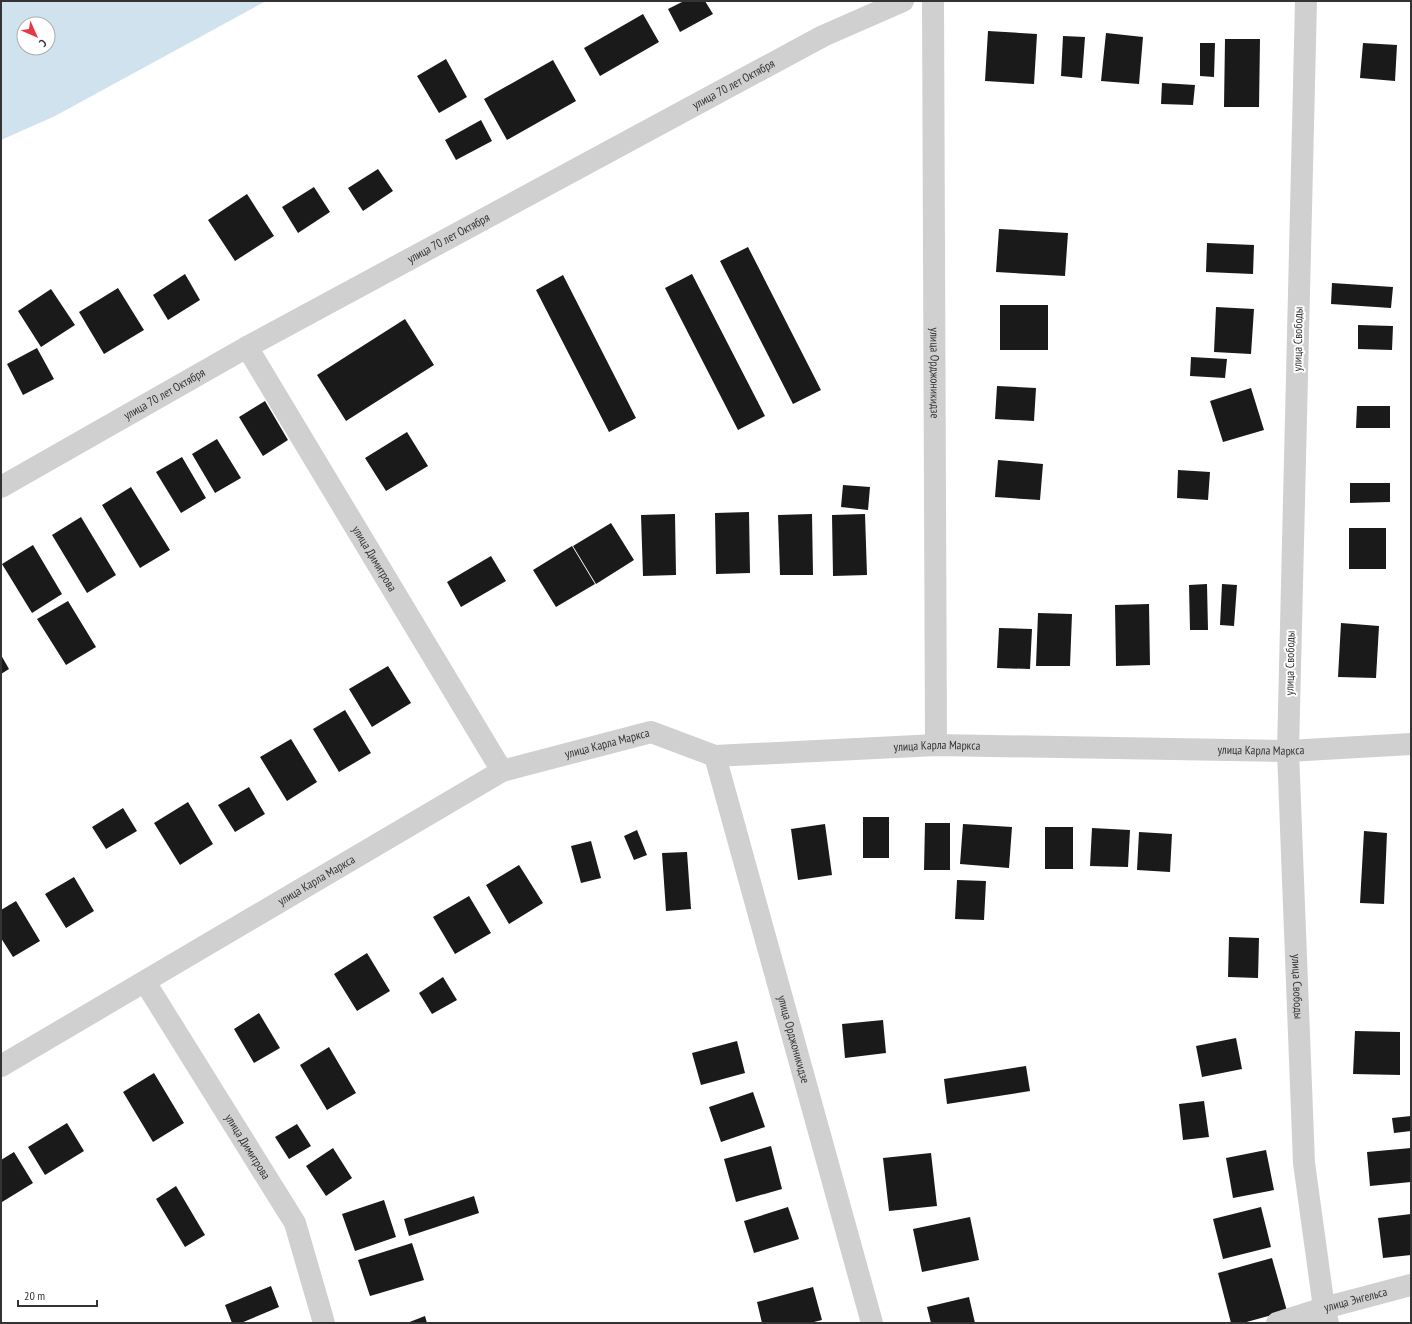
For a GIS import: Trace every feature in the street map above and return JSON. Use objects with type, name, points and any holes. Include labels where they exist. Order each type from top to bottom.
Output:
[{"type":"street","name":"улица 70 лет Октября","points":[[1,487],[247,347],[823,36],[903,1]]},
{"type":"street","name":"улица Орджоникидзе","points":[[933,1],[936,746]]},
{"type":"street","name":"улица Свободы","points":[[1306,1],[1288,751],[1304,1163],[1326,1315]]},
{"type":"street","name":"улица Димитрова","points":[[247,347],[502,771]]},
{"type":"street","name":"улица Карла Маркса","points":[[1,1066],[502,771],[651,732],[715,756],[936,746],[1288,751],[1411,744]]},
{"type":"street","name":"улица Орджоникидзе","points":[[715,756],[872,1323]]},
{"type":"street","name":"улица Димитрова","points":[[145,982],[295,1223],[324,1323]]},
{"type":"street","name":"улица Энгельса","points":[[1277,1323],[1326,1315],[1411,1285]]},
{"type":"water","points":[[1,1],[266,1],[55,116],[1,140]]},
{"type":"building","points":[[684,1],[705,1],[713,14],[680,32],[668,9]]},
{"type":"building","points":[[643,14],[659,42],[600,76],[584,48]]},
{"type":"building","points":[[988,31],[1037,34],[1034,84],[985,81]]},
{"type":"building","points":[[1106,33],[1143,37],[1139,84],[1101,81]]},
{"type":"building","points":[[1063,36],[1085,37],[1082,78],[1061,76]]},
{"type":"building","points":[[1225,39],[1260,39],[1259,107],[1224,107]]},
{"type":"building","points":[[1200,43],[1215,43],[1214,77],[1200,76]]},
{"type":"building","points":[[1363,43],[1397,45],[1395,81],[1360,78]]},
{"type":"building","points":[[446,59],[467,97],[439,113],[417,76]]},
{"type":"building","points":[[553,60],[576,101],[507,140],[484,99]]},
{"type":"building","points":[[1162,83],[1195,85],[1193,105],[1161,104]]},
{"type":"building","points":[[481,120],[492,141],[456,160],[445,140]]},
{"type":"building","points":[[378,169],[393,191],[363,211],[348,188]]},
{"type":"building","points":[[314,187],[330,212],[298,233],[282,207]]},
{"type":"building","points":[[247,194],[274,236],[235,261],[208,220]]},
{"type":"building","points":[[999,229],[1068,233],[1065,276],[996,272]]},
{"type":"building","points":[[1207,243],[1254,245],[1253,274],[1206,272]]},
{"type":"building","points":[[748,247],[821,390],[793,404],[720,261]]},
{"type":"building","points":[[185,274],[200,300],[168,320],[153,295]]},
{"type":"building","points":[[692,274],[765,416],[738,430],[665,288]]},
{"type":"building","points":[[563,275],[636,418],[609,432],[536,290]]},
{"type":"building","points":[[1332,283],[1393,287],[1391,308],[1331,304]]},
{"type":"building","points":[[118,288],[144,330],[104,354],[79,312]]},
{"type":"building","points":[[51,289],[75,325],[41,347],[18,311]]},
{"type":"building","points":[[1000,305],[1048,305],[1048,350],[1000,350]]},
{"type":"building","points":[[1216,307],[1254,309],[1251,354],[1214,352]]},
{"type":"building","points":[[405,319],[434,365],[346,421],[317,375]]},
{"type":"building","points":[[1358,325],[1393,326],[1392,350],[1358,349]]},
{"type":"building","points":[[37,348],[54,379],[23,395],[7,364]]},
{"type":"building","points":[[1191,357],[1227,359],[1225,378],[1190,376]]},
{"type":"building","points":[[997,386],[1036,388],[1034,421],[995,419]]},
{"type":"building","points":[[1251,388],[1264,430],[1223,442],[1210,401]]},
{"type":"building","points":[[265,401],[288,440],[263,456],[239,417]]},
{"type":"building","points":[[1357,406],[1390,406],[1390,428],[1356,428]]},
{"type":"building","points":[[407,432],[428,466],[386,491],[365,458]]},
{"type":"building","points":[[217,439],[241,478],[215,493],[192,454]]},
{"type":"building","points":[[182,457],[206,498],[181,513],[156,472]]},
{"type":"building","points":[[998,460],[1043,464],[1040,500],[995,497]]},
{"type":"building","points":[[1178,470],[1210,472],[1208,500],[1177,498]]},
{"type":"building","points":[[1350,483],[1390,483],[1390,502],[1350,503]]},
{"type":"building","points":[[843,485],[870,487],[868,510],[841,507]]},
{"type":"building","points":[[131,487],[170,550],[140,568],[102,505]]},
{"type":"building","points":[[749,512],[750,573],[716,574],[715,513]]},
{"type":"building","points":[[675,514],[676,575],[643,576],[641,515]]},
{"type":"building","points":[[812,514],[813,575],[780,575],[778,515]]},
{"type":"building","points":[[865,514],[867,575],[833,576],[832,515]]},
{"type":"building","points":[[81,517],[116,575],[87,593],[52,535]]},
{"type":"building","points":[[611,523],[634,560],[596,584],[573,546]]},
{"type":"building","points":[[1349,528],[1386,528],[1386,569],[1349,569]]},
{"type":"building","points":[[33,545],[62,594],[32,613],[2,564]]},
{"type":"building","points":[[572,546],[595,584],[556,607],[533,570]]},
{"type":"building","points":[[491,556],[506,581],[461,607],[447,582]]},
{"type":"building","points":[[1207,584],[1208,630],[1190,630],[1189,585]]},
{"type":"building","points":[[1222,584],[1237,585],[1234,626],[1220,625]]},
{"type":"building","points":[[68,601],[96,647],[66,665],[37,619]]},
{"type":"building","points":[[1149,604],[1150,665],[1116,666],[1115,605]]},
{"type":"building","points":[[1038,613],[1072,614],[1070,666],[1036,666]]},
{"type":"building","points":[[1341,623],[1379,626],[1376,678],[1338,677]]},
{"type":"building","points":[[999,628],[1032,629],[1030,669],[997,668]]},
{"type":"building","points":[[1,655],[9,669],[1,674]]},
{"type":"building","points":[[388,666],[411,703],[372,727],[349,689]]},
{"type":"building","points":[[345,710],[371,753],[339,772],[313,729]]},
{"type":"building","points":[[291,739],[317,782],[287,801],[260,757]]},
{"type":"building","points":[[249,787],[265,814],[235,832],[218,805]]},
{"type":"building","points":[[188,802],[213,844],[180,865],[154,823]]},
{"type":"building","points":[[123,808],[137,831],[106,849],[92,827]]},
{"type":"building","points":[[863,817],[889,817],[889,858],[863,858]]},
{"type":"building","points":[[925,823],[950,823],[950,870],[924,870]]},
{"type":"building","points":[[825,824],[832,875],[798,880],[791,829]]},
{"type":"building","points":[[963,824],[1012,827],[1009,868],[960,864]]},
{"type":"building","points":[[1045,827],[1073,827],[1073,869],[1045,869]]},
{"type":"building","points":[[1092,828],[1130,830],[1128,867],[1090,866]]},
{"type":"building","points":[[637,830],[647,855],[634,860],[624,836]]},
{"type":"building","points":[[1364,831],[1387,833],[1384,904],[1360,903]]},
{"type":"building","points":[[1139,832],[1172,834],[1170,872],[1137,870]]},
{"type":"building","points":[[591,841],[601,878],[581,883],[571,846]]},
{"type":"building","points":[[687,852],[691,909],[666,911],[662,853]]},
{"type":"building","points":[[519,865],[543,903],[509,924],[486,885]]},
{"type":"building","points":[[74,877],[94,911],[66,928],[45,894]]},
{"type":"building","points":[[957,880],[986,881],[984,920],[955,919]]},
{"type":"building","points":[[469,896],[491,933],[455,954],[433,917]]},
{"type":"building","points":[[16,901],[40,941],[13,957],[1,938],[1,910]]},
{"type":"building","points":[[1229,937],[1259,938],[1258,978],[1228,977]]},
{"type":"building","points":[[367,953],[390,991],[357,1011],[334,974]]},
{"type":"building","points":[[443,977],[457,1000],[432,1014],[419,993]]},
{"type":"building","points":[[259,1013],[280,1048],[254,1063],[234,1029]]},
{"type":"building","points":[[883,1020],[886,1053],[845,1058],[842,1024]]},
{"type":"building","points":[[1355,1031],[1400,1032],[1400,1075],[1353,1074]]},
{"type":"building","points":[[1236,1038],[1242,1069],[1202,1077],[1196,1046]]},
{"type":"building","points":[[737,1041],[745,1073],[701,1085],[692,1053]]},
{"type":"building","points":[[329,1047],[356,1093],[327,1110],[300,1065]]},
{"type":"building","points":[[1026,1066],[1030,1091],[947,1104],[944,1079]]},
{"type":"building","points":[[154,1073],[184,1123],[153,1142],[123,1092]]},
{"type":"building","points":[[753,1092],[765,1127],[721,1142],[709,1107]]},
{"type":"building","points":[[1204,1101],[1209,1137],[1183,1140],[1179,1104]]},
{"type":"building","points":[[1411,1116],[1411,1131],[1394,1133],[1392,1118]]},
{"type":"building","points":[[67,1123],[84,1151],[45,1175],[28,1147]]},
{"type":"building","points":[[297,1124],[311,1146],[289,1159],[275,1137]]},
{"type":"building","points":[[771,1146],[782,1189],[736,1202],[724,1159]]},
{"type":"building","points":[[333,1148],[352,1178],[326,1196],[306,1166]]},
{"type":"building","points":[[1411,1148],[1411,1182],[1370,1186],[1367,1152]]},
{"type":"building","points":[[1266,1150],[1274,1190],[1233,1198],[1226,1158]]},
{"type":"building","points":[[14,1152],[33,1183],[2,1202],[1,1160]]},
{"type":"building","points":[[931,1153],[937,1206],[889,1211],[883,1158]]},
{"type":"building","points":[[176,1186],[205,1235],[185,1247],[156,1199]]},
{"type":"building","points":[[474,1196],[479,1213],[409,1236],[404,1219]]},
{"type":"building","points":[[384,1200],[396,1237],[355,1251],[342,1214]]},
{"type":"building","points":[[788,1207],[799,1239],[754,1253],[744,1221]]},
{"type":"building","points":[[1261,1207],[1271,1247],[1223,1259],[1213,1219]]},
{"type":"building","points":[[1411,1214],[1411,1255],[1383,1258],[1378,1218]]},
{"type":"building","points":[[970,1217],[979,1260],[922,1272],[913,1229]]},
{"type":"building","points":[[412,1243],[424,1280],[370,1296],[358,1260]]},
{"type":"building","points":[[1272,1258],[1287,1311],[1243,1323],[1231,1323],[1218,1273]]},
{"type":"building","points":[[271,1286],[279,1307],[241,1323],[232,1323],[225,1305]]},
{"type":"building","points":[[813,1287],[822,1320],[810,1323],[762,1323],[757,1302]]},
{"type":"building","points":[[969,1297],[975,1323],[931,1323],[927,1307]]},
{"type":"building","points":[[425,1316],[427,1323],[407,1323]]}]
